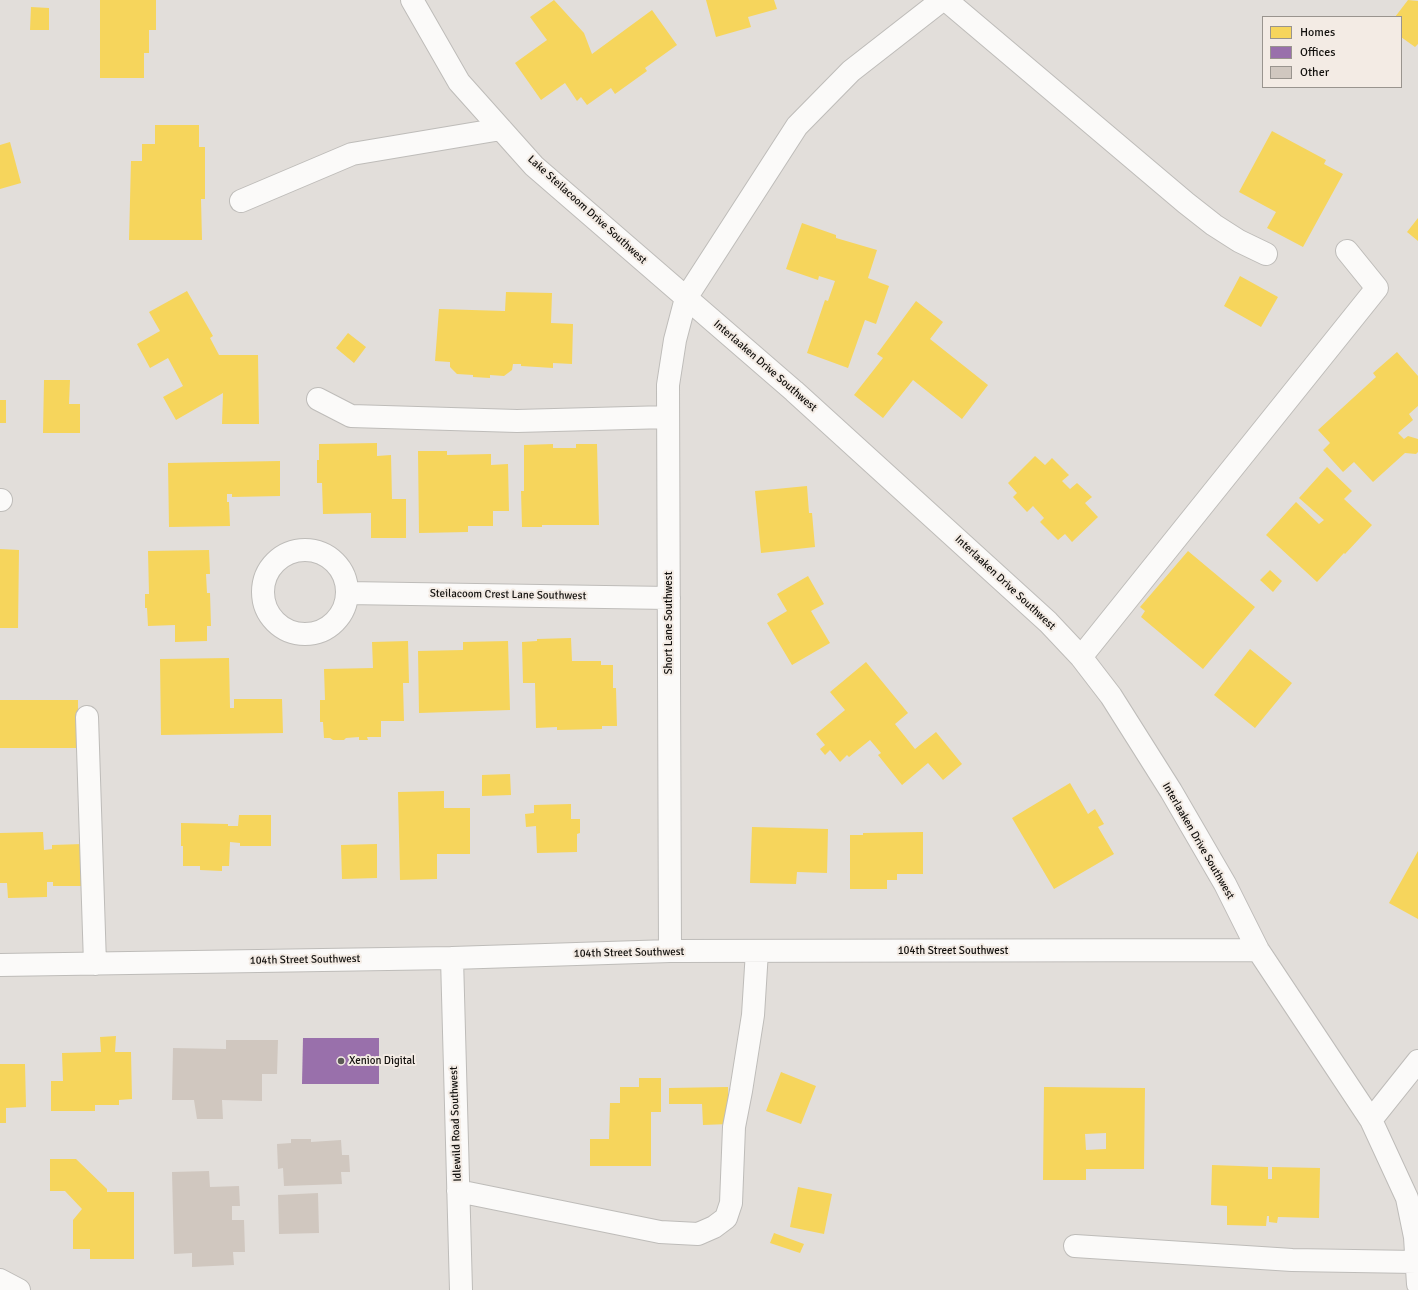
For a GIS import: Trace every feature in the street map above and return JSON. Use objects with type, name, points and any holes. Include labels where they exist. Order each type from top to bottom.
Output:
[{"type":"street","name":"Lake Steilacoom Drive Southwest","points":[[412,0],[459,82],[534,166],[686,298]]},
{"type":"street","points":[[686,298],[796,126],[851,71],[942,0]]},
{"type":"street","points":[[946,0],[1186,203],[1214,225],[1239,241],[1266,254]]},
{"type":"street","points":[[241,201],[352,154],[501,129]]},
{"type":"street","points":[[1081,657],[1376,288],[1347,251]]},
{"type":"street","name":"Short Lane Southwest","points":[[670,951],[668,384],[675,340],[686,298]]},
{"type":"street","name":"Interlaaken Drive Southwest","points":[[686,298],[794,391],[1048,622],[1081,657],[1111,696],[1171,791],[1225,884],[1258,950],[1371,1120],[1413,1203],[1418,1284]]},
{"type":"street","points":[[318,399],[351,416],[517,421],[668,416]]},
{"type":"street","name":"Steilacoom Crest Lane Southwest","points":[[347,593],[669,598]]},
{"type":"street","points":[[87,717],[95,964]]},
{"type":"street","name":"104th Street Southwest","points":[[0,965],[452,958],[670,951],[1258,950]]},
{"type":"street","points":[[458,1191],[660,1232],[698,1234],[714,1227],[726,1218],[731,1204],[734,1127],[753,1015],[757,951]]},
{"type":"street","name":"Idlewild Road Southwest","points":[[452,958],[461,1290]]},
{"type":"street","points":[[1371,1120],[1418,1061]]},
{"type":"street","points":[[1075,1246],[1292,1260],[1416,1262]]},
{"type":"street","points":[[0,1280],[19,1290]]},
{"type":"building: Homes","points":[[100,0],[156,0],[156,30],[149,30],[149,53],[144,53],[144,78],[100,78]]},
{"type":"building: Homes","points":[[554,0],[584,33],[592,54],[652,10],[677,45],[645,68],[647,71],[615,94],[611,88],[587,105],[581,97],[577,101],[565,83],[541,100],[515,63],[547,40],[530,17]]},
{"type":"building: Homes","points":[[706,0],[774,0],[777,9],[748,17],[751,27],[716,37]]},
{"type":"building: Homes","points":[[1408,0],[1418,1],[1418,44],[1415,47],[1402,38],[1402,16],[1396,16]]},
{"type":"building: Homes","points":[[31,7],[49,8],[49,30],[30,30]]},
{"type":"building: Homes","points":[[155,125],[199,125],[199,147],[205,147],[205,199],[201,199],[202,240],[129,240],[131,161],[142,161],[142,144],[155,144]]},
{"type":"building: Homes","points":[[1272,131],[1326,160],[1324,164],[1343,174],[1303,247],[1267,228],[1276,212],[1239,192]]},
{"type":"building: Homes","points":[[10,142],[21,183],[0,189],[0,145]]},
{"type":"building: Homes","points":[[1418,218],[1418,241],[1407,232]]},
{"type":"building: Homes","points":[[802,223],[836,235],[836,238],[877,250],[868,278],[889,286],[876,324],[865,320],[848,368],[807,353],[825,300],[828,301],[835,281],[819,276],[818,280],[786,269]]},
{"type":"building: Homes","points":[[1240,276],[1278,297],[1261,327],[1224,306]]},
{"type":"building: Homes","points":[[187,291],[213,336],[210,338],[219,355],[258,355],[259,424],[222,424],[223,393],[176,420],[163,397],[183,386],[168,358],[150,368],[137,344],[160,331],[149,312]]},
{"type":"building: Homes","points":[[506,292],[552,293],[551,323],[573,324],[572,364],[553,363],[553,368],[513,364],[512,370],[504,376],[490,375],[490,378],[457,374],[450,367],[450,362],[435,361],[439,309],[505,311]]},
{"type":"building: Homes","points":[[916,301],[943,322],[930,339],[988,385],[962,419],[913,380],[883,418],[854,395],[883,358],[877,354]]},
{"type":"building: Homes","points":[[348,333],[366,347],[354,363],[336,348]]},
{"type":"building: Homes","points":[[1397,352],[1418,376],[1418,406],[1409,414],[1413,420],[1398,433],[1404,439],[1408,436],[1418,439],[1418,452],[1416,454],[1405,453],[1373,482],[1354,462],[1343,472],[1323,450],[1330,443],[1318,430],[1376,377],[1373,373]]},
{"type":"building: Homes","points":[[44,380],[70,380],[69,404],[80,404],[80,433],[43,433]]},
{"type":"building: Homes","points":[[0,400],[6,400],[6,423],[0,423]]},
{"type":"building: Homes","points":[[377,443],[377,456],[391,455],[392,499],[406,499],[406,538],[371,538],[371,513],[323,514],[322,483],[317,483],[319,444]]},
{"type":"building: Homes","points":[[553,444],[553,448],[576,448],[576,444],[597,444],[599,525],[542,525],[542,527],[522,527],[521,491],[524,491],[524,445]]},
{"type":"building: Homes","points":[[418,451],[447,451],[447,455],[491,454],[491,465],[508,464],[509,511],[493,511],[493,526],[468,526],[468,532],[419,533]]},
{"type":"building: Homes","points":[[1035,456],[1045,465],[1052,458],[1069,475],[1062,481],[1070,489],[1077,483],[1092,497],[1085,503],[1098,517],[1072,542],[1065,534],[1058,540],[1040,522],[1044,518],[1033,506],[1027,512],[1013,497],[1017,493],[1008,483]]},
{"type":"building: Homes","points":[[280,461],[280,496],[232,497],[232,494],[227,494],[227,502],[229,502],[230,526],[169,527],[168,463]]},
{"type":"building: Homes","points":[[1327,467],[1352,491],[1344,499],[1372,525],[1317,582],[1266,535],[1296,502],[1319,524],[1324,520],[1299,498]]},
{"type":"building: Homes","points":[[807,486],[809,513],[812,513],[815,547],[761,553],[755,491]]},
{"type":"building: Homes","points":[[0,549],[19,550],[18,628],[0,628]]},
{"type":"building: Homes","points":[[209,550],[210,574],[206,574],[207,593],[210,593],[211,626],[207,626],[207,641],[175,642],[175,625],[148,626],[147,608],[145,608],[145,594],[149,594],[148,551]]},
{"type":"building: Homes","points":[[1188,551],[1255,607],[1203,669],[1141,617],[1145,611],[1140,607]]},
{"type":"building: Homes","points":[[1270,570],[1282,581],[1273,592],[1260,580]]},
{"type":"building: Homes","points":[[808,576],[824,604],[811,611],[830,643],[792,665],[767,623],[787,611],[777,594]]},
{"type":"building: Homes","points":[[571,638],[572,661],[601,661],[601,665],[613,665],[613,688],[616,688],[617,726],[602,726],[602,729],[557,730],[557,727],[536,728],[535,683],[523,683],[522,642],[537,641],[537,639]]},
{"type":"building: Homes","points":[[408,641],[409,683],[403,683],[404,721],[381,721],[381,737],[367,737],[368,740],[359,740],[359,737],[346,738],[344,740],[324,738],[323,722],[320,722],[320,700],[325,700],[324,669],[373,668],[372,642]]},
{"type":"building: Homes","points":[[508,641],[510,710],[419,713],[418,651],[463,650],[463,642]]},
{"type":"building: Homes","points":[[1250,649],[1292,683],[1255,728],[1214,695]]},
{"type":"building: Homes","points":[[229,658],[230,708],[234,708],[234,699],[282,699],[283,733],[161,735],[160,659]]},
{"type":"building: Homes","points":[[866,662],[908,713],[895,724],[915,749],[936,732],[962,764],[943,780],[928,763],[902,785],[878,755],[881,753],[870,740],[849,757],[847,755],[840,762],[830,750],[825,755],[820,749],[825,745],[816,734],[845,710],[830,692]]},
{"type":"building: Homes","points":[[0,700],[78,700],[78,748],[0,748]]},
{"type":"building: Homes","points":[[510,774],[511,795],[482,796],[482,775]]},
{"type":"building: Homes","points":[[1070,783],[1088,814],[1095,809],[1104,824],[1098,827],[1114,854],[1054,889],[1012,818]]},
{"type":"building: Homes","points":[[444,791],[444,808],[470,808],[470,854],[437,854],[437,879],[400,880],[398,792]]},
{"type":"building: Homes","points":[[571,804],[571,819],[580,819],[580,833],[577,834],[577,852],[537,853],[536,826],[526,827],[525,814],[534,813],[534,805]]},
{"type":"building: Homes","points":[[239,815],[271,815],[271,846],[240,846],[240,843],[230,842],[229,866],[222,866],[222,871],[200,870],[200,866],[183,866],[181,823],[228,824],[228,826],[238,826]]},
{"type":"building: Homes","points":[[752,827],[828,829],[827,873],[797,872],[796,884],[750,883]]},
{"type":"building: Homes","points":[[43,832],[44,850],[52,849],[52,845],[83,844],[84,886],[53,886],[53,882],[47,882],[47,897],[8,898],[7,883],[0,883],[0,833]]},
{"type":"building: Homes","points":[[923,832],[923,874],[897,874],[897,880],[887,880],[887,889],[850,889],[850,835],[863,835],[863,833]]},
{"type":"building: Homes","points":[[377,844],[377,878],[342,879],[341,845]]},
{"type":"building: Homes","points":[[1418,851],[1418,919],[1389,903]]},
{"type":"building: Homes","points":[[116,1036],[115,1052],[131,1052],[132,1099],[119,1100],[119,1105],[95,1105],[95,1111],[51,1111],[51,1081],[63,1081],[62,1053],[101,1052],[100,1037]]},
{"type":"building: Homes","points":[[0,1064],[25,1064],[26,1107],[6,1108],[6,1123],[0,1123]]},
{"type":"building: Homes","points":[[781,1072],[816,1086],[801,1124],[766,1111]]},
{"type":"building: Homes","points":[[639,1078],[661,1078],[661,1112],[651,1112],[651,1166],[590,1166],[590,1139],[609,1139],[610,1103],[620,1103],[620,1087],[639,1087]]},
{"type":"building: Homes","points":[[728,1087],[729,1124],[703,1125],[702,1104],[669,1104],[669,1088]]},
{"type":"building: Homes","points":[[1044,1087],[1145,1088],[1144,1169],[1086,1169],[1086,1180],[1043,1180]],"holes":[[[1106,1133],[1106,1149],[1086,1150],[1085,1134]]]},
{"type":"building: Homes","points":[[50,1159],[76,1159],[107,1189],[107,1192],[134,1192],[134,1259],[90,1259],[90,1249],[73,1249],[73,1220],[82,1209],[65,1191],[50,1191]]},
{"type":"building: Homes","points":[[1212,1165],[1268,1167],[1268,1179],[1272,1179],[1272,1167],[1320,1168],[1319,1218],[1278,1217],[1277,1223],[1269,1222],[1269,1216],[1267,1216],[1266,1226],[1227,1225],[1227,1206],[1211,1205]]},
{"type":"building: Homes","points":[[798,1187],[832,1194],[824,1234],[790,1227]]},
{"type":"building: Homes","points":[[774,1233],[804,1244],[800,1253],[770,1243]]},
{"type":"building: Offices","name":"Xenion Digital","points":[[303,1038],[379,1038],[379,1084],[302,1084]]},
{"type":"building: Other","points":[[226,1040],[278,1040],[277,1074],[262,1074],[262,1101],[222,1100],[223,1119],[197,1119],[194,1100],[172,1100],[173,1048],[226,1049]]},
{"type":"building: Other","points":[[291,1139],[311,1139],[311,1142],[341,1140],[342,1155],[349,1155],[350,1172],[341,1172],[342,1184],[284,1186],[283,1168],[278,1169],[277,1144],[291,1143]]},
{"type":"building: Other","points":[[209,1171],[210,1187],[239,1186],[240,1206],[232,1206],[232,1220],[244,1220],[245,1252],[233,1252],[234,1265],[192,1267],[192,1253],[174,1254],[172,1172]]},
{"type":"building: Other","points":[[318,1193],[319,1233],[279,1234],[278,1195]]},
{"type":"place","name":"Xenion Digital","points":[[341,1061]]}]
